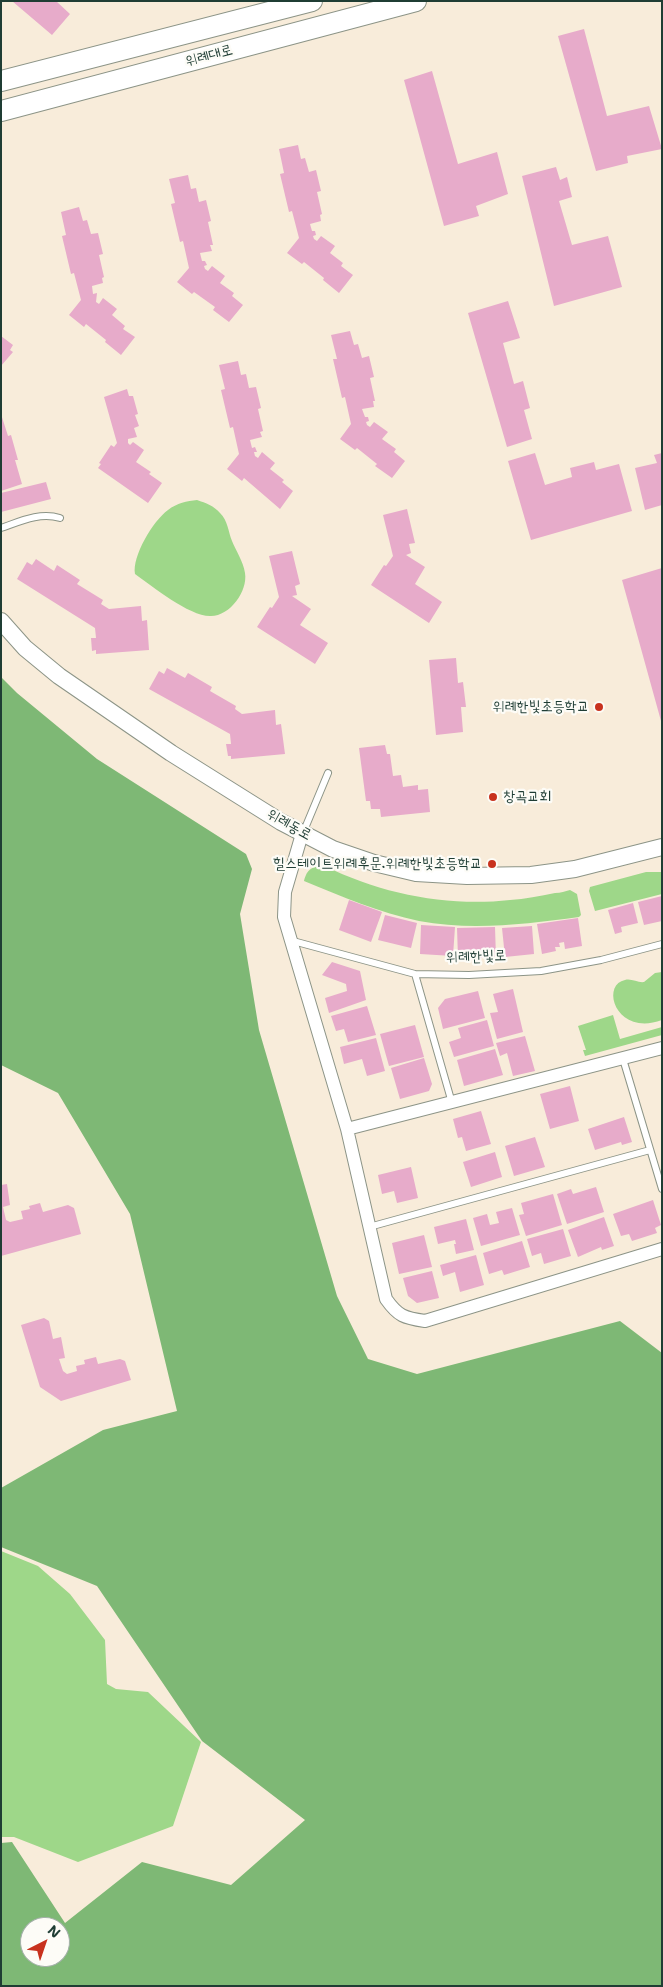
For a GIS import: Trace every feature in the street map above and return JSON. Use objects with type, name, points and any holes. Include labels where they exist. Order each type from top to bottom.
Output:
[{"type":"main road","name":"위례대로","points":[[1,81],[312,1]]},
{"type":"main road","name":"위례대로","points":[[1,111],[416,1]]},
{"type":"street","name":"위례동로","points":[[1,621],[25,648],[59,676],[180,758],[302,834],[334,849],[374,863],[416,873],[467,876],[531,874],[575,869],[662,847]]},
{"type":"street","points":[[302,834],[285,892],[284,917],[347,1129],[386,1299],[394,1311],[406,1319],[425,1321],[662,1249]]},
{"type":"street","points":[[347,1129],[662,1048]]},
{"type":"lane","points":[[1,528],[37,516],[48,515],[60,518]]},
{"type":"lane","points":[[302,834],[328,773]]},
{"type":"lane","name":"위례한빛로","points":[[292,941],[415,974],[469,975],[540,971],[601,960],[662,944]]},
{"type":"lane","points":[[415,974],[452,1103]]},
{"type":"lane","points":[[623,1059],[662,1189]]},
{"type":"lane","points":[[369,1227],[650,1150]]},
{"type":"green space","points":[[197,500],[212,507],[223,516],[245,573],[244,587],[241,595],[231,607],[218,615],[202,615],[193,612],[161,593],[135,574],[140,549],[156,522],[175,506]]},
{"type":"green space","points":[[1,677],[17,693],[97,759],[246,854],[252,869],[240,914],[259,1030],[337,1296],[368,1359],[417,1374],[620,1321],[662,1353],[662,1986],[1,1986],[1,1843],[12,1842],[61,1917],[20,1917],[20,1967],[70,1967],[70,1919],[142,1862],[231,1885],[305,1820],[202,1741],[97,1586],[1,1547],[1,1488],[103,1430],[177,1411],[130,1214],[58,1093],[1,1065]]},
{"type":"green space","points":[[325,866],[346,876],[392,891],[439,900],[487,902],[570,890],[577,894],[581,915],[579,917],[559,920],[479,926],[459,926],[419,921],[375,909],[304,881],[311,869]]},
{"type":"green space","points":[[646,872],[662,872],[662,894],[595,911],[589,891],[590,887]]},
{"type":"green space","points":[[662,972],[662,1020],[646,1023],[633,1022],[623,1016],[617,1008],[614,999],[614,991],[618,984],[625,980],[644,982],[655,973]]},
{"type":"green space","points":[[613,1015],[620,1039],[662,1027],[662,1035],[585,1056],[583,1050],[586,1050],[578,1026]]},
{"type":"green space","points":[[1,1551],[38,1566],[70,1594],[105,1640],[107,1684],[116,1689],[148,1692],[201,1742],[173,1826],[78,1862],[14,1837],[1,1837]]},
{"type":"building","points":[[12,1],[56,1],[70,14],[52,35]]},
{"type":"building","points":[[584,29],[607,116],[649,106],[662,149],[627,156],[628,163],[596,171],[558,36]]},
{"type":"building","points":[[432,71],[458,164],[497,152],[508,194],[476,206],[479,216],[444,226],[404,80]]},
{"type":"building","points":[[298,145],[301,159],[305,158],[309,172],[316,170],[321,191],[317,192],[322,214],[320,215],[321,221],[310,224],[312,231],[315,231],[314,239],[317,241],[321,236],[335,246],[330,253],[343,263],[341,266],[353,275],[339,293],[304,262],[302,264],[287,253],[299,238],[292,211],[289,212],[280,174],[284,173],[279,149]]},
{"type":"building","points":[[556,167],[560,180],[567,177],[572,197],[559,201],[572,245],[608,236],[622,287],[554,306],[522,176]]},
{"type":"building","points":[[188,175],[191,189],[196,188],[199,202],[206,200],[211,221],[208,222],[213,245],[210,245],[212,251],[200,253],[202,261],[205,261],[207,265],[204,266],[205,269],[208,271],[212,266],[225,276],[220,283],[234,293],[232,296],[243,305],[229,322],[213,310],[215,307],[194,292],[192,294],[177,282],[189,268],[183,241],[180,242],[171,204],[175,203],[169,179]]},
{"type":"building","points":[[79,207],[83,221],[87,220],[91,234],[98,233],[103,254],[99,255],[104,277],[102,278],[103,283],[92,286],[93,294],[97,293],[96,302],[99,304],[103,298],[117,309],[112,315],[125,326],[123,329],[135,337],[121,355],[86,324],[84,327],[69,315],[81,300],[74,273],[71,274],[62,236],[66,235],[61,212]]},
{"type":"building","points":[[508,301],[520,338],[503,343],[514,384],[523,381],[530,408],[524,410],[532,439],[507,447],[468,313]]},
{"type":"building","points":[[350,331],[354,345],[358,344],[362,358],[369,356],[374,377],[370,378],[375,401],[373,401],[374,407],[362,409],[365,417],[368,417],[367,425],[370,427],[374,422],[388,432],[382,439],[396,449],[394,452],[405,461],[392,478],[375,466],[377,464],[357,448],[355,450],[340,439],[351,424],[345,397],[342,398],[333,359],[337,359],[331,335]]},
{"type":"building","points":[[1,336],[13,345],[10,350],[13,352],[1,366]]},
{"type":"building","points":[[238,361],[241,375],[246,374],[249,388],[256,387],[261,408],[258,409],[263,431],[260,432],[262,437],[250,440],[252,448],[255,447],[257,452],[254,452],[255,456],[258,458],[262,452],[275,463],[270,469],[284,480],[282,482],[293,491],[280,509],[244,478],[242,481],[227,469],[239,454],[233,427],[230,428],[221,390],[225,389],[219,365]]},
{"type":"building","points":[[127,389],[129,396],[133,396],[138,414],[135,415],[139,426],[134,428],[137,437],[128,439],[128,443],[130,445],[133,442],[144,450],[136,462],[151,472],[149,474],[162,483],[148,503],[98,468],[101,464],[99,463],[111,445],[114,447],[117,443],[104,397]]},
{"type":"building","points":[[1,414],[8,436],[11,435],[18,460],[15,460],[22,484],[1,491]]},
{"type":"building","points":[[535,453],[545,485],[572,477],[570,468],[594,462],[596,470],[619,464],[632,511],[531,540],[508,461]]},
{"type":"building","points":[[662,453],[662,505],[645,510],[635,468],[657,463],[654,455]]},
{"type":"building","points":[[46,482],[51,499],[1,512],[1,493]]},
{"type":"building","points":[[407,509],[415,543],[409,544],[411,553],[406,555],[425,567],[415,584],[442,602],[429,623],[371,585],[384,565],[386,566],[393,556],[383,515]]},
{"type":"building","points":[[292,551],[300,584],[295,586],[297,595],[292,596],[311,609],[300,625],[328,643],[315,664],[257,627],[279,597],[269,556]]},
{"type":"building","points":[[36,559],[54,571],[57,565],[80,580],[77,584],[103,600],[101,604],[109,609],[141,606],[142,621],[147,620],[149,650],[96,654],[96,650],[92,651],[91,638],[96,638],[95,628],[17,579],[27,562],[32,565]]},
{"type":"building","points":[[662,568],[662,721],[661,721],[622,580]]},
{"type":"building","points":[[456,658],[458,683],[463,682],[466,707],[461,707],[463,732],[436,735],[429,660]]},
{"type":"building","points":[[167,668],[185,678],[188,673],[212,687],[210,691],[236,706],[235,709],[242,714],[275,710],[276,725],[281,724],[285,754],[231,759],[231,756],[228,756],[226,744],[231,744],[230,734],[149,689],[159,671],[164,674]]},
{"type":"building","points":[[385,745],[387,754],[390,754],[393,776],[401,775],[403,787],[418,785],[418,790],[428,789],[430,812],[381,817],[380,809],[371,809],[370,801],[366,801],[359,748]]},
{"type":"building","points":[[662,896],[662,921],[644,925],[638,902]]},
{"type":"building","points":[[349,900],[382,912],[371,942],[339,930]]},
{"type":"building","points":[[633,903],[638,923],[621,927],[622,932],[615,934],[608,910]]},
{"type":"building","points":[[385,915],[417,923],[411,948],[378,940]]},
{"type":"building","points":[[578,918],[582,946],[565,949],[564,942],[559,943],[560,947],[555,947],[556,951],[542,954],[537,924]]},
{"type":"building","points":[[421,925],[455,927],[453,956],[420,954]]},
{"type":"building","points":[[532,926],[534,954],[505,957],[502,928]]},
{"type":"building","points":[[495,927],[496,958],[458,958],[457,928]]},
{"type":"building","points":[[332,962],[360,971],[366,1000],[329,1013],[325,998],[347,991],[346,984],[322,975]]},
{"type":"building","points":[[513,989],[523,1032],[497,1039],[490,1013],[498,1012],[493,994]]},
{"type":"building","points":[[478,991],[485,1018],[443,1029],[438,1008],[445,999]]},
{"type":"building","points":[[367,1006],[376,1035],[348,1042],[344,1029],[336,1031],[331,1016]]},
{"type":"building","points":[[487,1020],[494,1046],[454,1057],[449,1042],[461,1038],[458,1028]]},
{"type":"building","points":[[415,1025],[424,1057],[389,1066],[380,1034]]},
{"type":"building","points":[[525,1036],[535,1071],[513,1076],[507,1053],[500,1056],[496,1043]]},
{"type":"building","points":[[376,1038],[385,1071],[367,1076],[362,1059],[344,1064],[340,1047]]},
{"type":"building","points":[[495,1049],[503,1075],[464,1086],[457,1060]]},
{"type":"building","points":[[424,1058],[432,1084],[429,1091],[400,1099],[391,1068]]},
{"type":"building","points":[[570,1086],[579,1121],[550,1129],[540,1094]]},
{"type":"building","points":[[481,1111],[491,1144],[466,1151],[462,1137],[458,1138],[453,1119]]},
{"type":"building","points":[[624,1117],[632,1142],[622,1145],[621,1142],[595,1150],[588,1129]]},
{"type":"building","points":[[535,1137],[545,1167],[514,1176],[505,1146]]},
{"type":"building","points":[[495,1152],[502,1177],[471,1187],[463,1162]]},
{"type":"building","points":[[411,1167],[418,1198],[397,1203],[394,1191],[382,1194],[378,1175]]},
{"type":"building","points":[[7,1184],[10,1205],[3,1207],[6,1220],[10,1222],[23,1219],[21,1211],[30,1209],[29,1206],[40,1203],[43,1212],[68,1205],[74,1208],[81,1234],[1,1256],[1,1185]]},
{"type":"building","points":[[596,1187],[604,1212],[567,1224],[557,1194],[571,1189],[573,1194]]},
{"type":"building","points":[[553,1194],[562,1225],[526,1236],[519,1215],[524,1214],[521,1203]]},
{"type":"building","points":[[653,1200],[661,1225],[655,1228],[657,1233],[632,1241],[629,1234],[621,1236],[613,1214]]},
{"type":"building","points":[[512,1208],[520,1235],[481,1246],[473,1218],[487,1214],[490,1225],[499,1223],[496,1212]]},
{"type":"building","points":[[604,1217],[614,1246],[602,1250],[601,1247],[578,1257],[568,1230]]},
{"type":"building","points":[[466,1219],[474,1250],[456,1254],[455,1240],[438,1244],[434,1227]]},
{"type":"building","points":[[563,1229],[571,1256],[544,1264],[541,1253],[532,1256],[527,1239]]},
{"type":"building","points":[[424,1235],[432,1267],[399,1274],[392,1243]]},
{"type":"building","points":[[522,1241],[530,1267],[504,1275],[502,1270],[489,1274],[483,1253]]},
{"type":"building","points":[[476,1255],[484,1285],[460,1292],[455,1272],[443,1276],[440,1265]]},
{"type":"building","points":[[432,1271],[439,1298],[417,1303],[408,1296],[403,1278]]},
{"type":"building","points":[[44,1318],[49,1321],[53,1339],[61,1337],[65,1358],[59,1359],[63,1371],[67,1374],[77,1371],[76,1366],[85,1364],[84,1360],[96,1357],[98,1364],[120,1359],[125,1361],[131,1380],[61,1401],[40,1387],[21,1325]]},
{"type":"place","name":"위례한빛초등학교","points":[[599,707]]},
{"type":"place","name":"창곡교회","points":[[493,797]]},
{"type":"place","name":"힐스테이트위례후문.위례한빛초등학교","points":[[492,864]]}]
